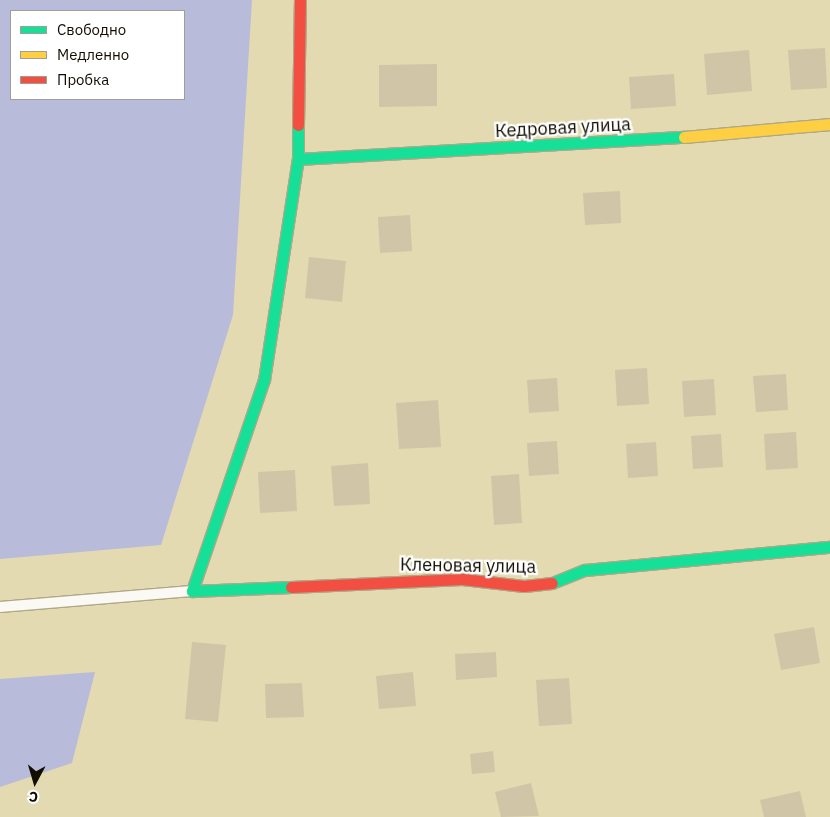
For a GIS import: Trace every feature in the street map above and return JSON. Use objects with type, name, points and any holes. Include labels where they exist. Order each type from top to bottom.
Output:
[{"type":"street","points":[[192,591],[264,380],[298,159],[300,0]]},
{"type":"street","name":"Кедровая улица","points":[[298,159],[634,142],[830,124]]},
{"type":"street","name":"Кленовая улица","points":[[192,591],[462,579],[524,586],[553,583],[585,570],[830,547]]},
{"type":"lane","points":[[0,607],[192,591]]},
{"type":"shaded area","points":[[0,0],[252,0],[233,315],[161,545],[0,559]]},
{"type":"shaded area","points":[[95,672],[72,763],[0,787],[0,679]]},
{"type":"building","points":[[825,48],[827,88],[791,90],[788,50]]},
{"type":"building","points":[[749,50],[752,91],[707,95],[704,54]]},
{"type":"building","points":[[437,64],[437,106],[379,107],[379,65]]},
{"type":"building","points":[[674,74],[676,106],[631,109],[629,77]]},
{"type":"building","points":[[620,191],[621,223],[585,225],[583,193]]},
{"type":"building","points":[[410,215],[412,251],[380,253],[378,217]]},
{"type":"building","points":[[309,257],[346,261],[342,302],[305,298]]},
{"type":"building","points":[[647,368],[649,404],[617,406],[615,370]]},
{"type":"building","points":[[786,374],[788,410],[756,412],[753,376]]},
{"type":"building","points":[[557,378],[559,411],[529,413],[527,380]]},
{"type":"building","points":[[714,379],[716,415],[684,417],[682,381]]},
{"type":"building","points":[[438,400],[441,447],[399,449],[396,403]]},
{"type":"building","points":[[796,432],[798,468],[766,470],[764,434]]},
{"type":"building","points":[[721,434],[723,467],[693,469],[691,436]]},
{"type":"building","points":[[557,441],[559,474],[529,476],[527,443]]},
{"type":"building","points":[[656,442],[658,476],[628,478],[626,444]]},
{"type":"building","points":[[368,463],[370,504],[334,506],[331,466]]},
{"type":"building","points":[[295,470],[297,511],[260,513],[258,472]]},
{"type":"building","points":[[519,474],[522,523],[494,525],[491,476]]},
{"type":"building","points":[[814,627],[820,663],[781,670],[774,634]]},
{"type":"building","points":[[192,642],[226,645],[218,722],[185,719]]},
{"type":"building","points":[[496,652],[497,677],[456,680],[455,654]]},
{"type":"building","points":[[413,672],[416,706],[379,709],[376,676]]},
{"type":"building","points":[[569,678],[572,724],[539,726],[536,680]]},
{"type":"building","points":[[302,683],[304,717],[266,718],[265,684]]},
{"type":"building","points":[[493,751],[495,772],[472,774],[470,754]]},
{"type":"building","points":[[531,783],[539,816],[501,817],[495,792]]},
{"type":"building","points":[[800,791],[806,817],[764,817],[760,800]]},
{"type":"traffic: fast","points":[[291,587],[192,591],[264,380],[298,159],[298,125]]},
{"type":"traffic: fast","points":[[298,159],[684,137]]},
{"type":"traffic: fast","points":[[552,583],[585,570],[830,547]]},
{"type":"traffic: slow","points":[[684,137],[830,124]]},
{"type":"traffic: jam","points":[[298,125],[300,0]]},
{"type":"traffic: jam","points":[[291,587],[462,579],[524,586],[552,583]]}]
